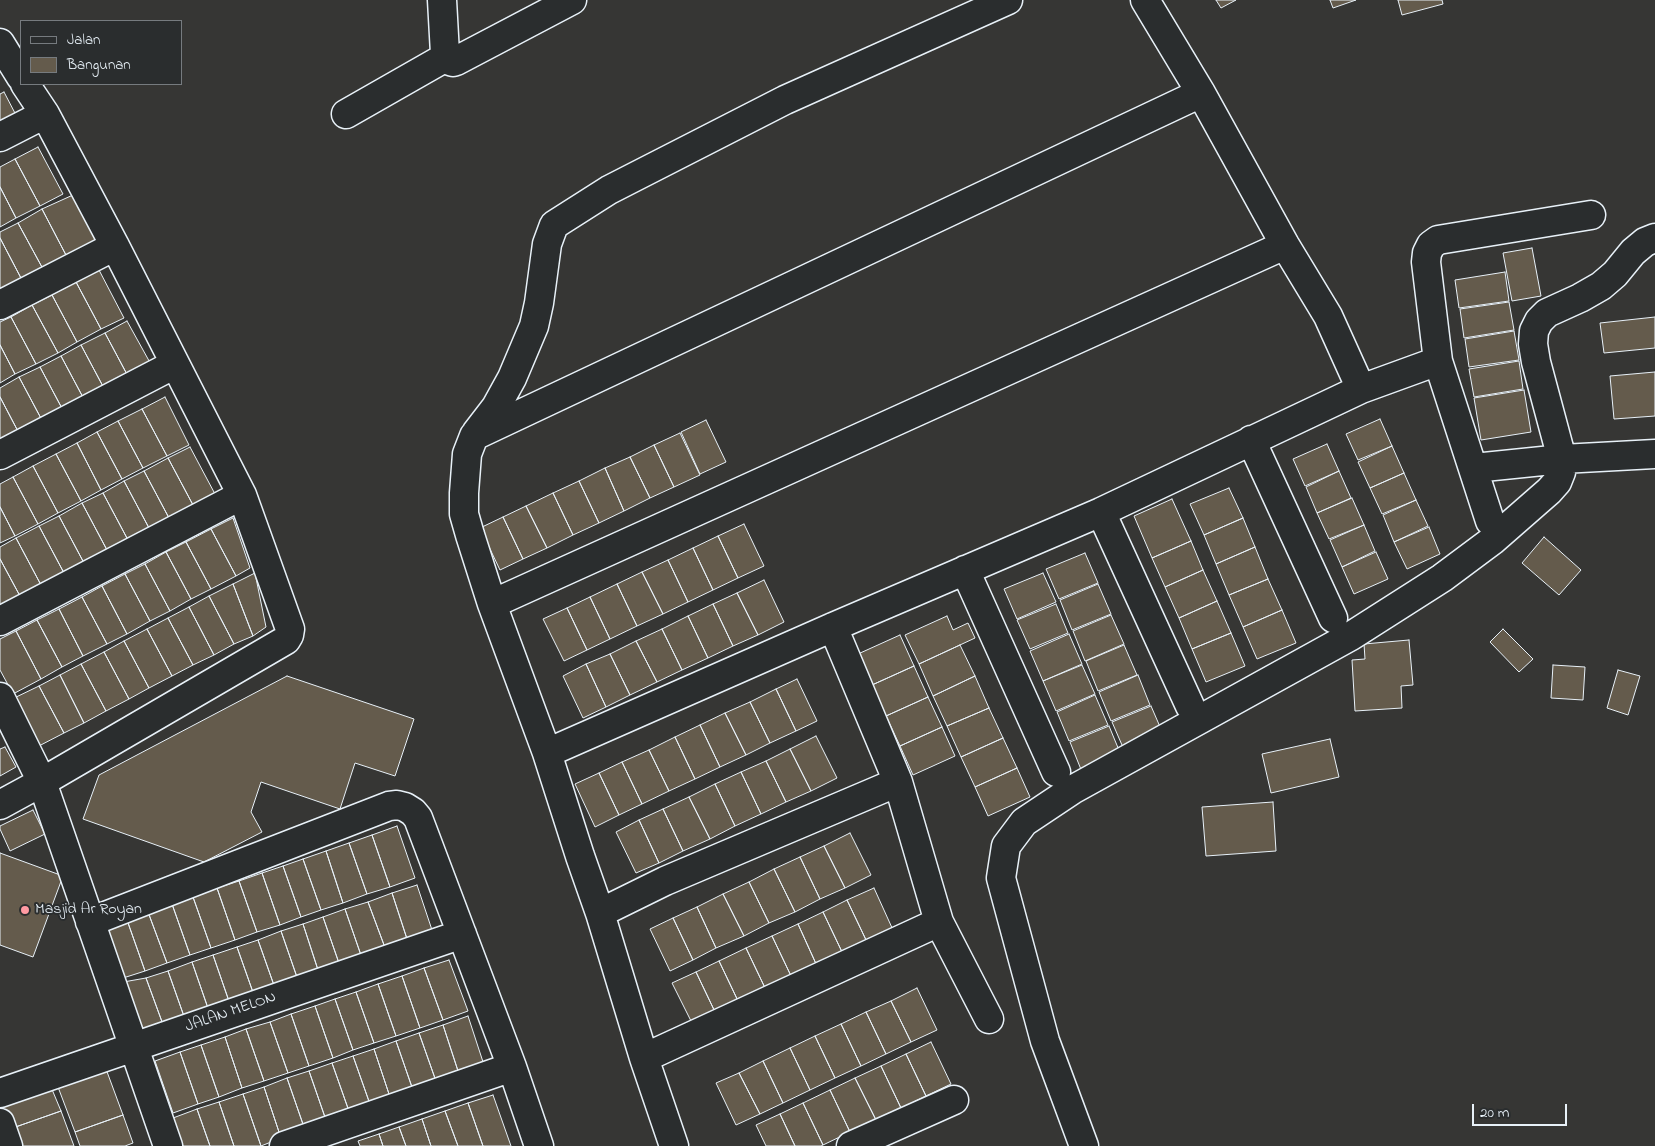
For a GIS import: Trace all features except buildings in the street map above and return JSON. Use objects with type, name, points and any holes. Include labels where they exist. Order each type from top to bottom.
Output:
[{"type":"street","points":[[442,0],[446,57],[450,61],[456,61],[572,0]]},
{"type":"street","points":[[674,1146],[547,753],[492,604],[470,535],[464,514],[466,454],[474,436],[496,407],[512,378],[534,326],[547,244],[554,225],[609,190],[785,100],[1008,0]]},
{"type":"street","points":[[1145,0],[1285,245],[1328,316],[1361,390]]},
{"type":"street","points":[[0,43],[20,75]]},
{"type":"street","points":[[346,114],[446,57]]},
{"type":"street","points":[[0,804],[42,782],[286,640],[290,629],[242,496],[115,246],[27,85]]},
{"type":"street","points":[[474,436],[1200,94]]},
{"type":"street","points":[[0,137],[44,114]]},
{"type":"street","points":[[1490,522],[1438,361],[1426,262],[1427,253],[1431,245],[1438,240],[1591,215]]},
{"type":"street","points":[[1084,1146],[1045,1041],[1001,878],[1006,846],[1024,822],[1072,790],[1351,636],[1442,578],[1493,540],[1549,492],[1557,482],[1562,458],[1536,362],[1533,344],[1534,331],[1539,321],[1547,313],[1601,286],[1615,274],[1633,252],[1645,242],[1655,238]]},
{"type":"street","points":[[492,604],[1285,245]]},
{"type":"street","points":[[0,305],[115,246]]},
{"type":"street","points":[[547,753],[1101,512],[1361,390],[1438,361]]},
{"type":"street","points":[[0,455],[175,364]]},
{"type":"street","points":[[1251,440],[1333,618]]},
{"type":"street","points":[[1474,468],[1562,458],[1655,454]]},
{"type":"street","points":[[0,621],[242,496]]},
{"type":"street","points":[[1101,512],[1190,706]]},
{"type":"street","points":[[965,570],[1056,772]]},
{"type":"street","points":[[833,627],[898,782],[939,922],[989,1019]]},
{"type":"street","points":[[0,697],[42,782],[168,1146]]},
{"type":"street","points":[[600,913],[665,882],[898,782]]},
{"type":"street","points":[[90,922],[389,806],[406,807],[418,818],[512,1067],[539,1146]]},
{"type":"street","points":[[644,1058],[939,922]]},
{"type":"street","name":"JALAN MELON","points":[[0,1092],[462,934]]},
{"type":"street","points":[[284,1146],[512,1067]]},
{"type":"street","points":[[851,1146],[954,1100]]},
{"type":"street","points":[[0,1123],[8,1146]]},
{"type":"place","name":"Masjid Ar Royan","points":[[25,910]]}]
